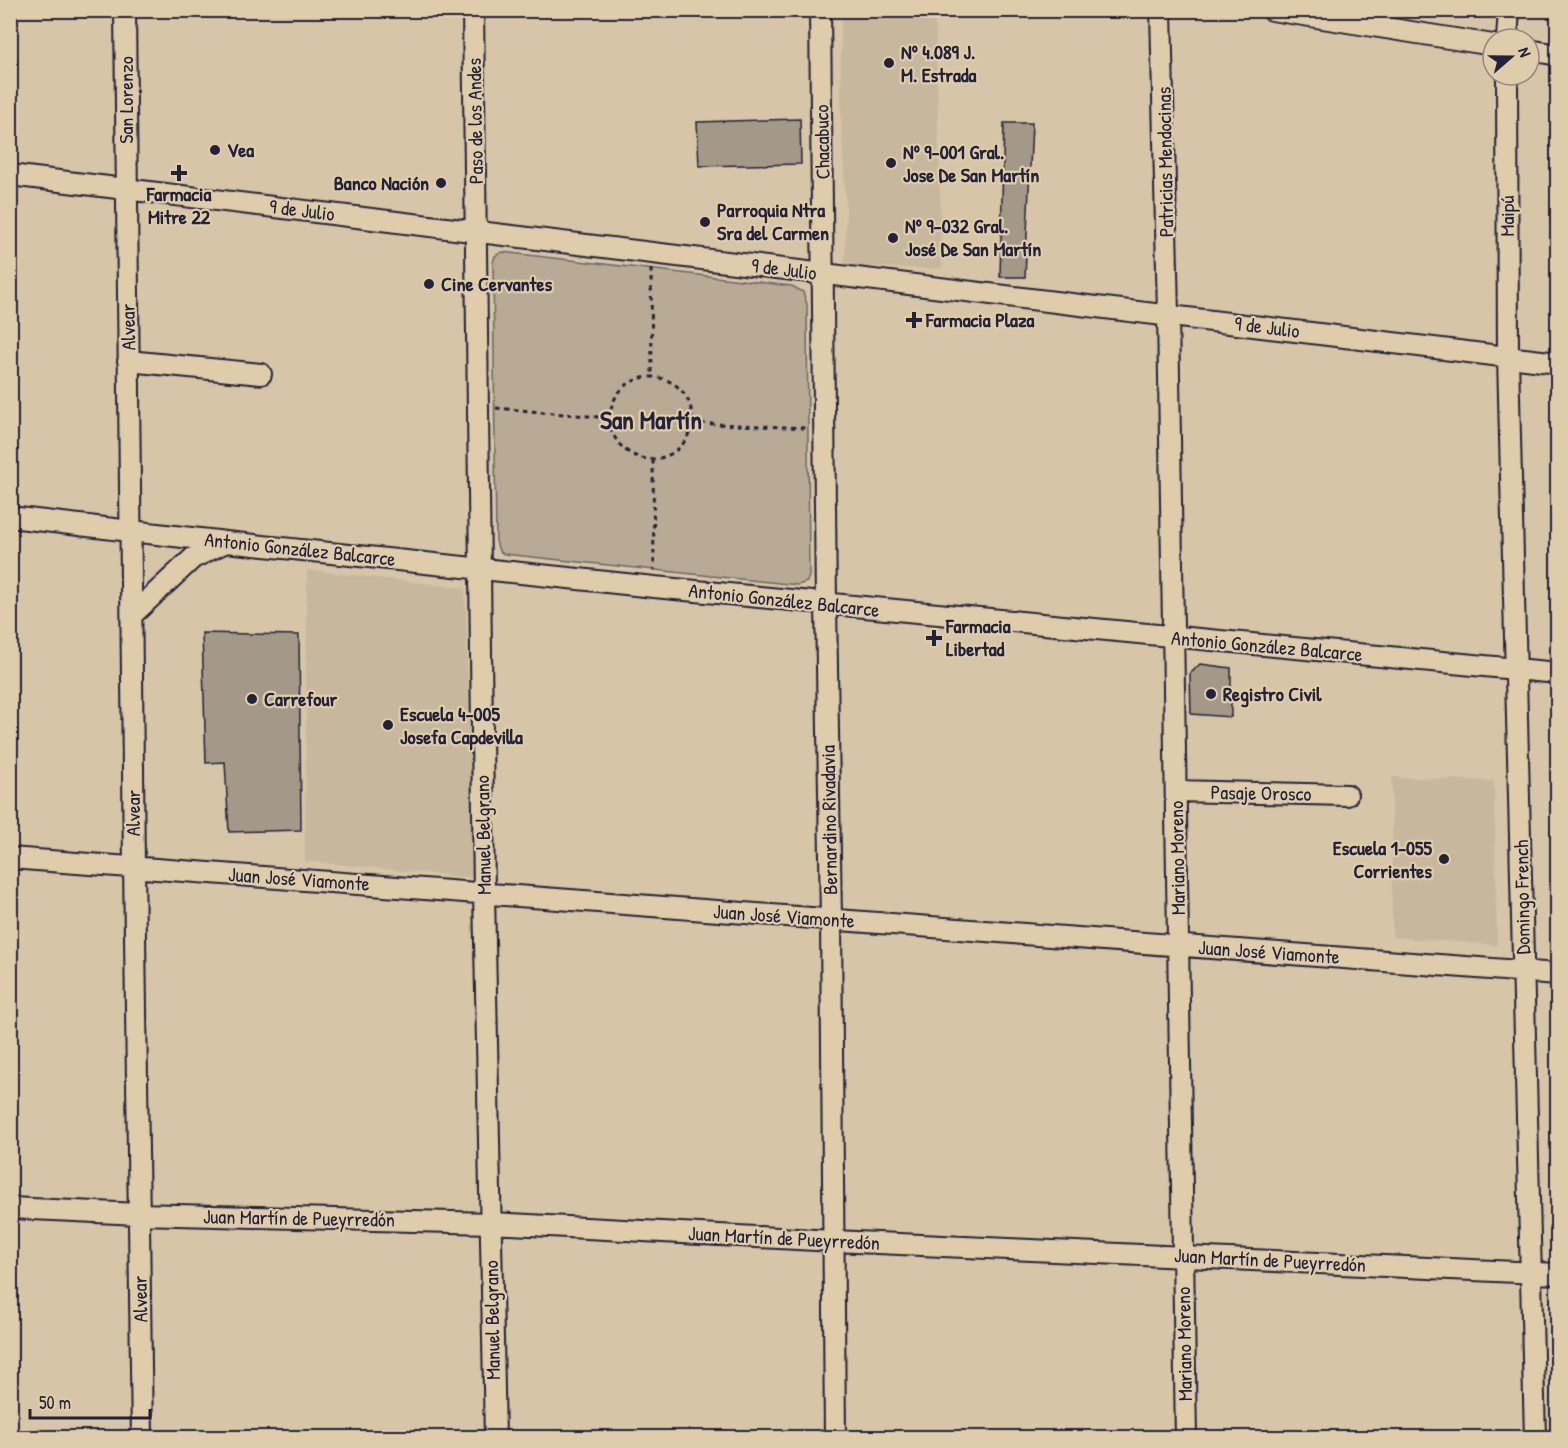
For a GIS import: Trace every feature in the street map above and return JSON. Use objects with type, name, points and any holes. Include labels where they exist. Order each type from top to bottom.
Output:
[{"type":"street","name":"San Lorenzo","points":[[125,10],[126,189]]},
{"type":"street","name":"Paso de los Andes","points":[[473,10],[476,231]]},
{"type":"street","name":"Chacabuco","points":[[820,10],[824,274]]},
{"type":"street","name":"Patricias Mendocinas","points":[[1161,10],[1168,315]]},
{"type":"street","points":[[1272,10],[1481,43]]},
{"type":"street","points":[[1508,27],[1509,10]]},
{"type":"street","points":[[1541,53],[1557,55]]},
{"type":"street","name":"Maipú","points":[[1507,87],[1508,357]]},
{"type":"street","name":"9 de Julio","points":[[10,175],[1557,363]]},
{"type":"street","name":"Alvear","points":[[126,189],[142,1437]]},
{"type":"street","name":"Manuel Belgrano","points":[[476,231],[484,893],[495,1437]]},
{"type":"street","name":"Bernardino Rivadavia","points":[[824,274],[825,604],[831,919],[835,1437]]},
{"type":"street","name":"Mariano Moreno","points":[[1168,315],[1186,1437]]},
{"type":"street","name":"Domingo French","points":[[1508,357],[1535,1437]]},
{"type":"street","points":[[129,361],[261,374]]},
{"type":"street","name":"Antonio González Balcarce","points":[[10,517],[654,587],[1557,673]]},
{"type":"street","points":[[132,615],[193,558],[226,542]]},
{"type":"street","name":"Pasaje Orosco","points":[[1176,791],[1347,795]]},
{"type":"street","name":"Juan José Viamonte","points":[[10,858],[1557,974]]},
{"type":"street","name":"Juan Martín de Pueyrredón","points":[[10,1208],[139,1214],[491,1223],[1557,1274]]},
{"type":"path","points":[[650,252],[652,377]]},
{"type":"path","points":[[652,377],[662,378],[678,388],[690,404],[692,423],[685,441],[679,448],[672,454],[654,459],[635,456],[627,451],[615,436],[610,418],[615,400],[626,386],[634,381],[652,377]]},
{"type":"path","points":[[478,406],[610,418]]},
{"type":"path","points":[[692,423],[824,429]]},
{"type":"path","points":[[654,459],[654,587]]},
{"type":"shaded area","points":[[841,11],[935,11],[942,269],[845,266],[846,211],[841,116]]},
{"type":"shaded area","points":[[502,252],[792,286],[803,292],[807,304],[809,576],[807,582],[798,585],[504,554],[499,551],[496,541],[493,263],[495,256]]},
{"type":"shaded area","name":"Escuela 4-005 Josefa Capdevilla","points":[[307,570],[465,588],[474,878],[305,861]]},
{"type":"shaded area","name":"Escuela 1-055 Corrientes","points":[[1392,777],[1494,781],[1497,945],[1392,937]]},
{"type":"building","points":[[800,119],[801,164],[699,166],[697,122]]},
{"type":"building","points":[[1004,123],[1032,123],[1025,277],[1000,277]]},
{"type":"building","name":"Carrefour","points":[[202,633],[299,635],[301,830],[229,832],[225,762],[206,763]]},
{"type":"building","name":"Registro Civil","points":[[1200,664],[1231,668],[1231,717],[1191,714],[1190,674]]},
{"type":"place","name":"Nº 4.089 J. M. Estrada","points":[[889,63]]},
{"type":"place","name":"Vea","points":[[215,150]]},
{"type":"place","name":"Nº 9-001 Gral. Jose De San Martín","points":[[891,163]]},
{"type":"place","name":"Farmacia Mitre 22","points":[[179,173]]},
{"type":"place","name":"Banco Nación","points":[[441,183]]},
{"type":"place","name":"Parroquia Ntra Sra del Carmen","points":[[705,222]]},
{"type":"place","name":"Nº 9-032 Gral. José De San Martín","points":[[893,238]]},
{"type":"place","name":"Cine Cervantes","points":[[429,284]]},
{"type":"place","name":"Farmacia Plaza","points":[[914,320]]},
{"type":"place","name":"Farmacia Libertad","points":[[934,638]]},
{"type":"place","name":"Registro Civil","points":[[1211,694]]},
{"type":"place","name":"Carrefour","points":[[252,699]]},
{"type":"place","name":"Escuela 4-005 Josefa Capdevilla","points":[[388,725]]},
{"type":"place","name":"Escuela 1-055 Corrientes","points":[[1444,859]]},
{"type":"district","name":"San Martín","points":[[651,420]]}]
